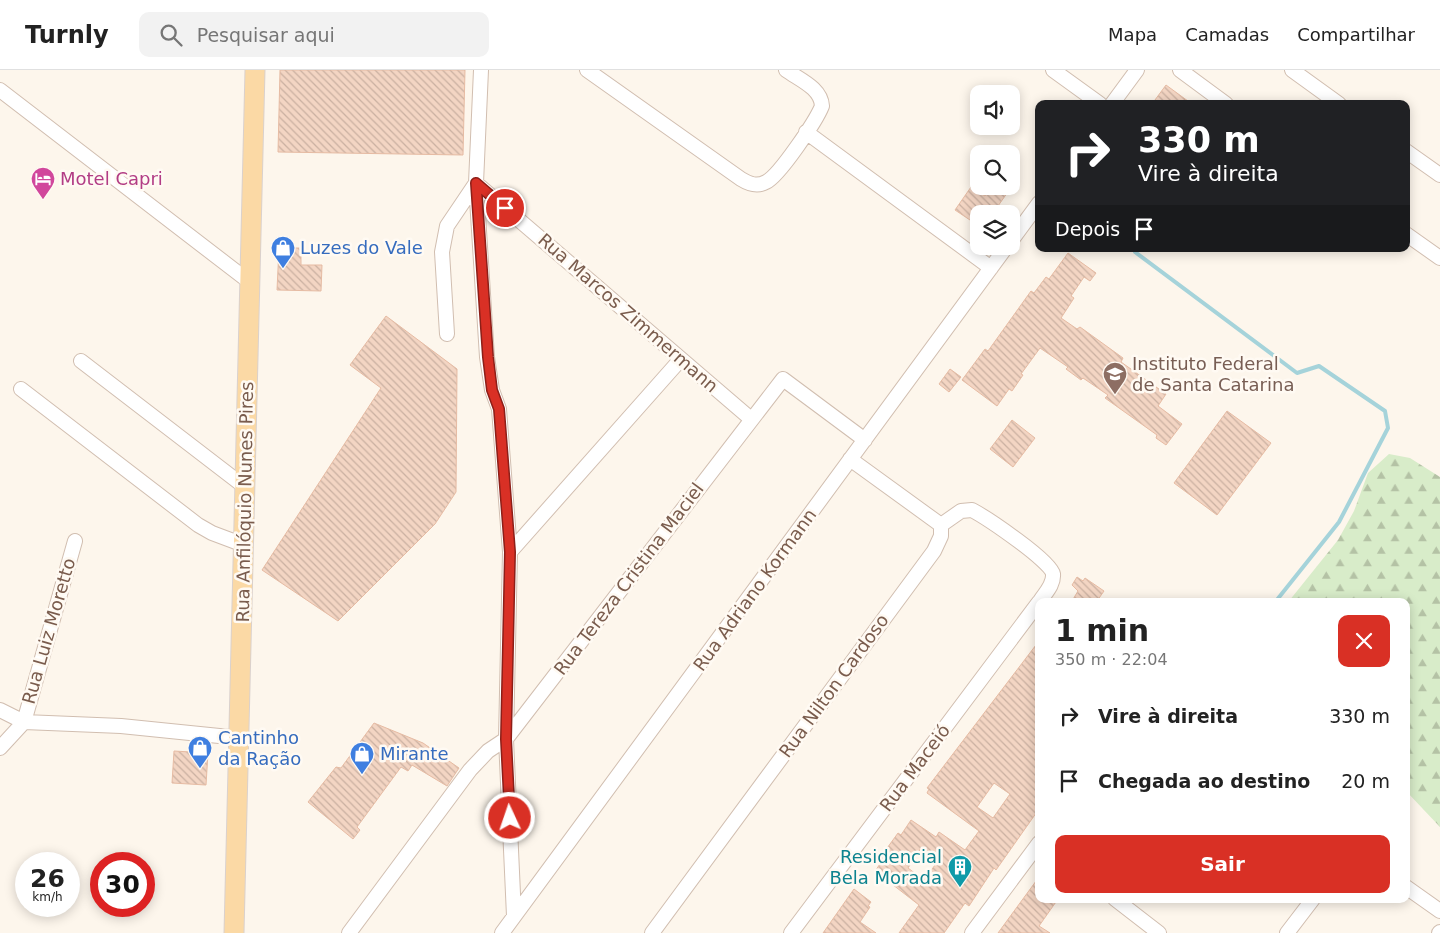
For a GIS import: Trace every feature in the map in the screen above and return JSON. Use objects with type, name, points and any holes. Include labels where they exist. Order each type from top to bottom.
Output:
[{"type":"main road","name":"Rua Anfilóquio Nunes Pires","points":[[234,933],[255,70]]},
{"type":"street","points":[[481,70],[476,183],[488,357],[492,390],[499,409],[510,552],[506,739],[514,916]]},
{"type":"street","points":[[586,70],[748,183],[758,185],[768,182],[781,167],[819,113],[821,98],[816,91],[786,70]]},
{"type":"street","points":[[1053,70],[1094,100]]},
{"type":"street","points":[[1115,100],[1137,70]]},
{"type":"street","points":[[1180,70],[1221,100]]},
{"type":"street","points":[[1292,70],[1333,100]]},
{"type":"street","points":[[0,90],[251,283]]},
{"type":"street","points":[[806,132],[991,268]]},
{"type":"street","points":[[1410,154],[1440,175]]},
{"type":"street","points":[[447,334],[442,252],[447,226],[476,183]]},
{"type":"street","name":"Rua Marcos Zimmermann","points":[[476,183],[751,419]]},
{"type":"street","points":[[1020,229],[1035,208]]},
{"type":"street","points":[[1410,237],[1440,258]]},
{"type":"street","name":"Rua Adriano Kormann","points":[[502,933],[1000,255]]},
{"type":"street","points":[[510,552],[681,359]]},
{"type":"street","points":[[81,361],[245,487]]},
{"type":"street","name":"Rua Tereza Cristina Maciel","points":[[349,933],[470,770],[488,751],[506,739],[783,379],[865,440]]},
{"type":"street","points":[[21,389],[198,524],[212,533],[244,545]]},
{"type":"street","points":[[850,459],[941,525]]},
{"type":"street","name":"Rua Maceió","points":[[941,525],[961,511],[972,510],[1040,558],[1051,568],[1053,576],[1052,584],[1042,598]]},
{"type":"street","name":"Rua Nilton Cardoso","points":[[652,933],[934,551],[942,536],[941,525]]},
{"type":"street","name":"Rua Luiz Moretto","points":[[24,722],[75,540]]},
{"type":"street","name":"Rua Maceió","points":[[791,933],[1034,618]]},
{"type":"street","points":[[0,710],[24,722],[121,726],[239,738]]},
{"type":"street","points":[[0,748],[24,722]]},
{"type":"street","points":[[972,933],[1035,848]]},
{"type":"street","points":[[1410,890],[1440,911]]},
{"type":"street","points":[[1120,903],[1159,933]]},
{"type":"street","points":[[1287,933],[1309,903]]},
{"type":"green space","points":[[1389,454],[1410,458],[1440,477],[1440,827],[1410,795],[1410,598],[1291,598],[1338,540],[1354,511],[1368,473]]},
{"type":"building","points":[[280,70],[465,70],[463,155],[278,152]]},
{"type":"building","points":[[1166,85],[1187,100],[1155,100]]},
{"type":"building","points":[[970,188],[970,195],[1006,195],[999,205],[970,205],[970,220],[955,210]]},
{"type":"building","points":[[279,248],[301,248],[301,265],[322,265],[321,291],[277,290]]},
{"type":"building","points":[[1068,253],[1096,273],[1090,281],[1084,277],[1071,296],[1074,298],[1061,318],[1077,329],[1080,327],[1123,358],[1121,362],[1166,394],[1158,406],[1182,424],[1166,445],[1156,438],[1157,435],[1105,398],[1108,395],[1083,378],[1081,380],[1066,369],[1068,367],[1040,348],[1021,374],[1023,375],[1012,391],[1009,389],[997,406],[962,380],[985,349],[988,351],[1031,291],[1034,293],[1046,277],[1049,279]]},
{"type":"building","points":[[386,316],[457,369],[456,492],[435,524],[338,621],[262,570],[381,388],[350,365]]},
{"type":"building","points":[[950,369],[961,377],[949,392],[939,384]]},
{"type":"building","points":[[1227,411],[1271,443],[1217,515],[1174,483]]},
{"type":"building","points":[[1012,420],[1035,438],[1013,467],[990,449]]},
{"type":"building","points":[[1077,577],[1083,581],[1085,578],[1104,591],[1099,598],[1074,598],[1078,591],[1072,585]]},
{"type":"building","points":[[1035,646],[1035,815],[996,870],[994,868],[969,906],[965,903],[944,933],[899,933],[919,905],[875,871],[880,864],[877,862],[898,833],[901,835],[911,820],[936,837],[939,832],[965,850],[979,831],[927,793],[929,789],[927,788]],"holes":[[[994,783],[1010,794],[993,818],[977,807]],[[921,848],[938,861],[924,880],[908,868]]]},
{"type":"building","points":[[374,723],[423,743],[459,768],[447,786],[412,765],[408,771],[401,767],[357,827],[360,830],[353,839],[308,802],[336,767],[341,768]]},
{"type":"building","points":[[174,751],[208,753],[206,785],[172,783]]},
{"type":"building","points":[[1035,882],[1035,903],[1055,903],[1039,926],[1050,933],[998,933]]},
{"type":"building","points":[[854,889],[871,902],[868,906],[870,907],[860,922],[876,933],[823,933]]},
{"type":"waterway","points":[[1135,252],[1297,373],[1319,366],[1385,411],[1388,428],[1339,522],[1278,598]]},
{"type":"place","name":"Motel Capri","points":[[43,200]]},
{"type":"place","name":"Luzes do Vale","points":[[283,269]]},
{"type":"place","name":"Instituto Federal de Santa Catarina","points":[[1115,395]]},
{"type":"place","name":"Cantinho da Ração","points":[[200,769]]},
{"type":"place","name":"Mirante","points":[[362,775]]},
{"type":"place","name":"Residencial Bela Morada","points":[[960,888]]},
{"type":"route","points":[[505,208],[476,183],[488,357],[492,390],[499,409],[505,466],[510,552],[506,739],[510,818]]}]
